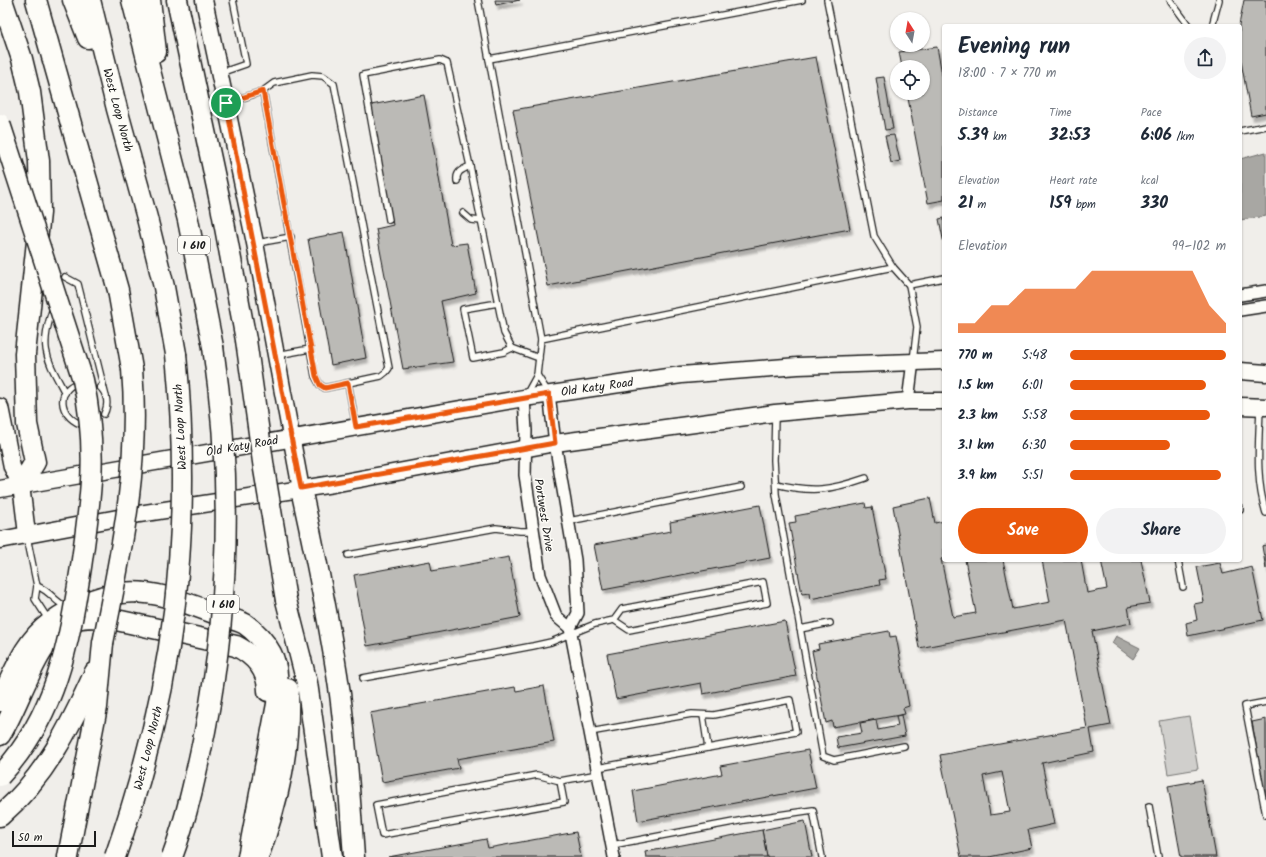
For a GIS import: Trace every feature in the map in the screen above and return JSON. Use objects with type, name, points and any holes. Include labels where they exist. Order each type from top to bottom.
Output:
[{"type":"highway","points":[[2,0],[22,59],[30,92],[39,161],[40,213],[25,354],[27,424],[35,462],[21,485]]},
{"type":"highway","points":[[36,0],[118,290],[132,369],[134,417],[130,493],[122,551],[102,652],[97,707],[68,857]]},
{"type":"highway","points":[[73,0],[117,109]]},
{"type":"highway","name":"West Loop North","points":[[90,0],[117,109],[148,218],[164,287],[176,354],[181,409],[183,488],[177,591],[165,676],[154,729],[140,781],[115,857]]},
{"type":"highway","name":"I 610","points":[[132,0],[193,242],[214,347],[226,476],[227,529],[223,606],[212,694],[199,762],[187,810],[172,857]]},
{"type":"highway","points":[[150,0],[169,145]]},
{"type":"highway","points":[[177,0],[221,206],[246,340],[264,469],[286,600],[307,683],[332,857]]},
{"type":"highway","points":[[0,124],[83,380],[89,412],[93,447],[93,478],[73,618],[56,685],[29,741],[15,760],[0,776]]},
{"type":"highway","points":[[301,488],[322,588],[340,694],[354,857]]},
{"type":"highway","points":[[0,701],[30,643],[54,627],[73,609],[92,600],[123,593],[152,594],[186,602],[244,624],[264,642],[272,654],[276,668],[277,704],[248,857]]},
{"type":"highway","points":[[258,857],[277,799],[284,764],[288,730],[286,600]]},
{"type":"highway","points":[[0,735],[20,698],[54,627],[90,617],[107,618],[236,646],[248,652],[256,660],[264,672],[268,686],[268,702],[237,857]]},
{"type":"highway","points":[[0,816],[25,792],[47,763],[65,735],[102,652]]},
{"type":"main road","points":[[204,0],[255,243],[301,488]]},
{"type":"main road","name":"Old Katy Road","points":[[0,489],[524,398],[681,375],[798,366],[942,361]]},
{"type":"main road","points":[[1242,371],[1266,373]]},
{"type":"main road","points":[[0,540],[140,514],[301,488],[555,443],[775,413],[908,401],[942,401]]},
{"type":"main road","points":[[1242,406],[1263,407]]},
{"type":"main road","points":[[0,407],[12,467],[21,485],[27,534]]},
{"type":"street","points":[[1242,295],[1266,291]]},
{"type":"street","points":[[1242,310],[1266,306]]},
{"type":"street","points":[[908,401],[913,361]]},
{"type":"street","name":"Portwest Drive","points":[[524,398],[526,448],[525,475],[540,575],[556,616],[570,630],[578,612],[575,560],[555,443],[549,394]]},
{"type":"street","points":[[570,630],[614,857]]},
{"type":"lane","points":[[220,73],[246,64],[233,0]]},
{"type":"lane","points":[[478,0],[541,339],[537,375],[524,398]]},
{"type":"lane","points":[[489,59],[802,0]]},
{"type":"lane","points":[[827,0],[874,236],[893,267],[909,285],[918,327],[913,361]]},
{"type":"lane","points":[[1170,0],[1188,24]]},
{"type":"lane","points":[[1213,24],[1219,0]]},
{"type":"lane","points":[[389,220],[363,75],[440,60],[447,63],[482,221],[504,333],[512,348],[539,358]]},
{"type":"lane","points":[[226,103],[263,91],[274,84],[312,75],[323,76],[334,84],[389,368],[381,376],[325,388],[320,385],[316,376],[263,91]]},
{"type":"lane","points":[[1242,131],[1266,126]]},
{"type":"lane","points":[[457,181],[456,175],[458,172],[470,166]]},
{"type":"lane","points":[[463,213],[471,220],[482,221]]},
{"type":"lane","points":[[255,243],[290,237]]},
{"type":"lane","points":[[541,339],[893,267]]},
{"type":"lane","points":[[65,277],[78,284],[106,397],[107,404],[104,414]]},
{"type":"lane","points":[[909,285],[942,278]]},
{"type":"lane","points":[[498,303],[463,309],[473,358],[504,352],[512,348]]},
{"type":"lane","points":[[53,306],[46,327],[46,347],[48,360],[65,393]]},
{"type":"lane","points":[[276,355],[310,349]]},
{"type":"lane","points":[[537,375],[549,394]]},
{"type":"lane","points":[[78,383],[70,387],[65,393],[63,407],[66,414],[76,423],[84,425]]},
{"type":"lane","points":[[348,383],[356,427]]},
{"type":"lane","points":[[100,387],[106,397]]},
{"type":"lane","points":[[1263,407],[1259,468],[1261,497],[1266,513]]},
{"type":"lane","points":[[775,413],[774,460],[776,484],[823,756],[834,760],[904,746]]},
{"type":"lane","points":[[776,484],[810,490],[826,489],[866,478]]},
{"type":"lane","points":[[568,521],[741,487]]},
{"type":"lane","points":[[348,555],[496,528],[520,531],[533,530]]},
{"type":"lane","points":[[27,534],[37,586],[35,599],[54,627]]},
{"type":"lane","points":[[1178,562],[1183,587]]},
{"type":"lane","points":[[363,678],[551,642],[570,630],[614,620],[622,610],[763,582],[767,603],[628,630],[614,620]]},
{"type":"lane","points":[[37,586],[48,590],[64,606],[73,609]]},
{"type":"lane","points":[[800,629],[830,623]]},
{"type":"lane","points":[[560,781],[564,802],[382,835],[376,805],[537,775],[560,781],[598,771],[708,748],[796,732],[790,700],[714,715],[692,714],[590,732]]},
{"type":"lane","points":[[1266,702],[1245,706],[1266,815]]},
{"type":"lane","points":[[703,715],[708,748]]},
{"type":"lane","points":[[1149,806],[1158,857]]},
{"type":"lane","points":[[612,845],[744,820],[813,810],[822,857]]},
{"type":"shaded area","points":[[1266,152],[1266,216],[1242,220],[1242,158]]},
{"type":"shaded area","points":[[1116,636],[1140,648],[1133,659],[1112,643]]},
{"type":"shaded area","points":[[1189,716],[1198,769],[1168,774],[1159,721]]},
{"type":"building","points":[[495,0],[520,0],[496,5]]},
{"type":"building","points":[[1244,0],[1266,0],[1266,113],[1251,116],[1242,67],[1242,24],[1239,24]]},
{"type":"building","points":[[937,47],[942,74],[942,200],[928,203],[908,100],[930,100],[930,60],[901,60],[899,52],[930,52],[930,48]]},
{"type":"building","points":[[816,57],[850,229],[548,286],[513,110]]},
{"type":"building","points":[[884,77],[893,129],[885,130],[876,78]]},
{"type":"building","points":[[424,95],[451,245],[467,243],[476,293],[441,301],[453,362],[403,369],[376,229],[393,225],[371,105]]},
{"type":"building","points":[[894,135],[900,161],[891,163],[885,136]]},
{"type":"building","points":[[942,218],[942,234],[939,219]]},
{"type":"building","points":[[344,232],[366,358],[331,365],[308,239]]},
{"type":"building","points":[[930,498],[935,523],[942,521],[941,559],[953,617],[976,613],[965,562],[1003,562],[1013,609],[1050,602],[1042,562],[1081,562],[1087,593],[1107,589],[1101,562],[1141,562],[1150,603],[1128,607],[1131,623],[1092,631],[1111,725],[1090,729],[1094,752],[1042,763],[1054,824],[1028,830],[1032,848],[989,857],[961,857],[940,755],[1087,728],[1066,620],[919,648],[893,506]],"holes":[[[1002,772],[1010,812],[990,815],[983,776]]]},
{"type":"building","points":[[865,503],[866,508],[872,507],[886,579],[879,580],[880,585],[810,599],[809,593],[802,594],[789,523],[796,522],[795,516]]},
{"type":"building","points":[[760,505],[770,558],[603,590],[594,545],[671,531],[670,522]]},
{"type":"building","points":[[1266,545],[1266,569],[1262,546]]},
{"type":"building","points":[[509,557],[520,617],[367,646],[354,575],[430,561],[432,571]]},
{"type":"building","points":[[1220,563],[1223,574],[1252,567],[1263,620],[1188,636],[1186,623],[1197,620],[1194,604],[1204,602],[1197,567]]},
{"type":"building","points":[[785,621],[796,676],[703,694],[701,683],[616,699],[607,654]]},
{"type":"building","points":[[889,631],[890,637],[896,636],[909,706],[903,708],[905,714],[833,727],[832,721],[826,723],[812,651],[819,649],[818,644]]},
{"type":"building","points":[[544,686],[554,742],[457,759],[459,768],[382,782],[370,713],[515,687],[516,691]]},
{"type":"building","points":[[901,715],[905,736],[838,748],[836,737],[862,733],[860,723],[876,720],[878,730],[898,726],[896,716]]},
{"type":"building","points":[[1266,719],[1266,801],[1252,722]]},
{"type":"building","points":[[808,750],[816,788],[638,821],[633,791],[722,774],[720,766]]},
{"type":"building","points":[[1202,780],[1216,857],[1181,857],[1168,786]]},
{"type":"building","points":[[805,821],[812,857],[767,857],[762,830]]},
{"type":"building","points":[[762,830],[767,857],[646,857],[645,852]]},
{"type":"building","points":[[576,832],[581,857],[388,857],[486,839],[488,848]]},
{"type":"route","points":[[263,91],[316,376],[320,385],[325,388],[348,383],[356,427],[549,394],[555,443],[333,484],[301,488],[266,299],[226,103],[263,91]]}]
